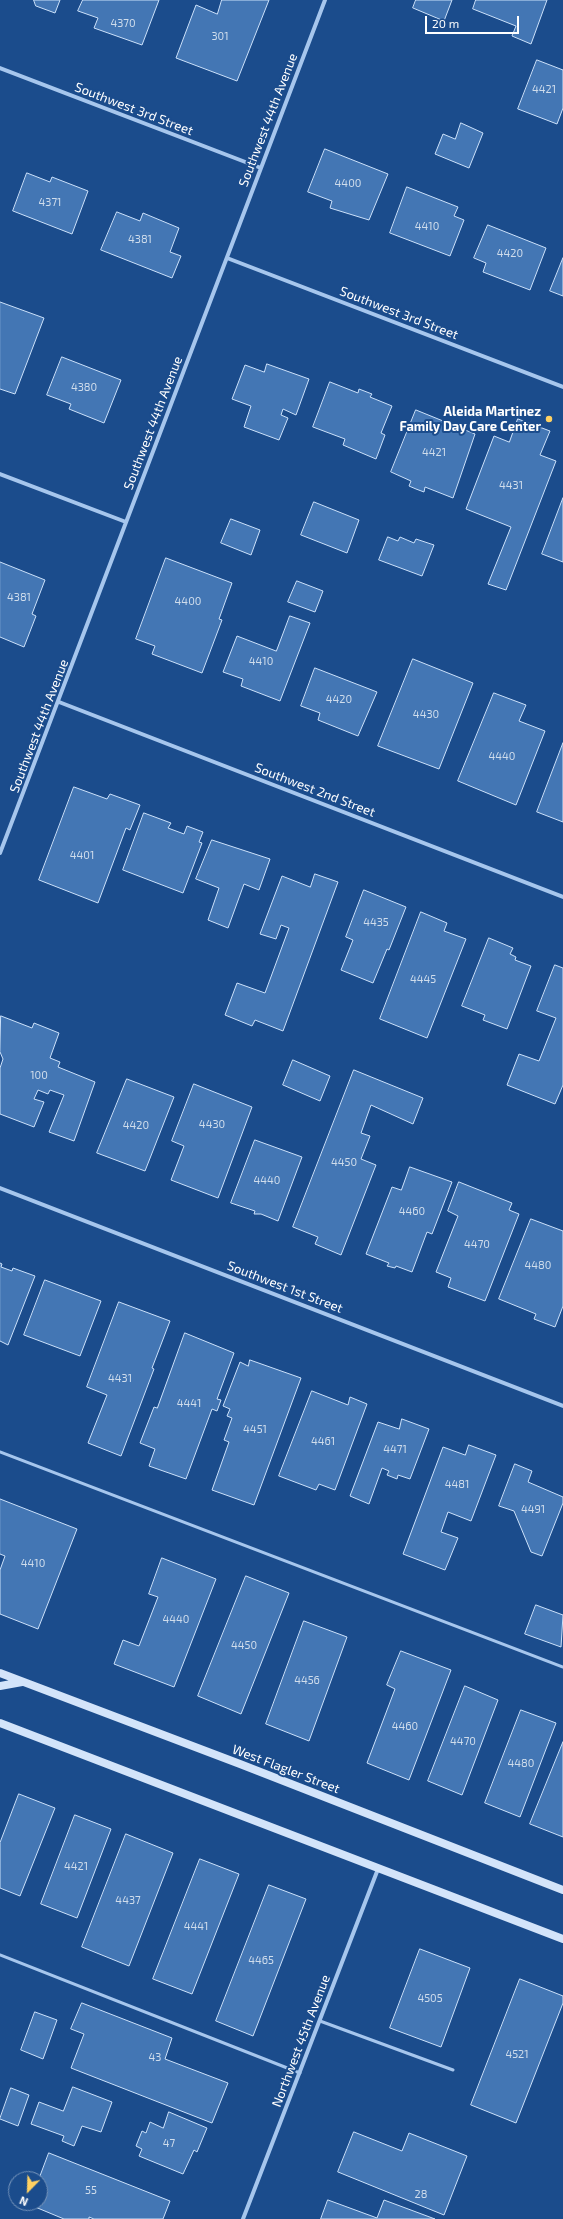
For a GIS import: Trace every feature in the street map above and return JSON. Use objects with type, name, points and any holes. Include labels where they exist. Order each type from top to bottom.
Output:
[{"type":"main road","name":"West Flagler Street","points":[[0,1673],[240,1764],[563,1890]]},
{"type":"main road","points":[[0,1686],[23,1682]]},
{"type":"main road","points":[[0,1723],[563,1939]]},
{"type":"street","name":"Southwest 44th Avenue","points":[[0,853],[59,702],[260,168],[325,0]]},
{"type":"street","name":"Southwest 3rd Street","points":[[0,68],[260,168]]},
{"type":"street","name":"Southwest 3rd Street","points":[[227,258],[563,387]]},
{"type":"street","points":[[0,474],[126,522]]},
{"type":"street","name":"Southwest 2nd Street","points":[[59,702],[563,897]]},
{"type":"street","name":"Southwest 1st Street","points":[[0,1188],[563,1406]]},
{"type":"street","name":"Northwest 45th Avenue","points":[[243,2219],[378,1869]]},
{"type":"lane","points":[[0,1452],[563,1667]]},
{"type":"lane","points":[[0,1955],[300,2072]]},
{"type":"lane","points":[[320,2021],[453,2070]]},
{"type":"building","points":[[34,0],[60,0],[55,13],[36,6]]},
{"type":"building","points":[[83,0],[159,0],[142,45],[94,28],[98,18],[78,11]]},
{"type":"building","points":[[222,0],[269,0],[237,81],[176,58],[196,5],[217,14]]},
{"type":"building","points":[[416,0],[452,0],[444,21],[413,8]]},
{"type":"building","points":[[476,0],[547,0],[531,44],[512,36],[516,26],[473,9]]},
{"type":"building","points":[[537,60],[563,70],[563,108],[557,124],[518,109]]},
{"type":"building","points":[[461,123],[483,133],[469,168],[435,154],[443,134],[455,139]]},
{"type":"building","points":[[325,149],[388,174],[369,220],[330,208],[332,201],[308,192]]},
{"type":"building","points":[[27,173],[50,182],[52,177],[88,191],[72,234],[13,211]]},
{"type":"building","points":[[407,187],[458,207],[454,216],[464,220],[450,256],[390,233]]},
{"type":"building","points":[[117,212],[140,221],[143,213],[179,228],[170,252],[181,256],[172,278],[101,250]]},
{"type":"building","points":[[488,225],[546,248],[530,290],[483,272],[486,263],[474,258]]},
{"type":"building","points":[[563,258],[563,296],[550,291]]},
{"type":"building","points":[[0,302],[44,318],[15,394],[0,389]]},
{"type":"building","points":[[62,357],[121,380],[104,423],[69,409],[71,404],[47,395]]},
{"type":"building","points":[[267,364],[309,379],[296,415],[283,409],[281,415],[288,418],[279,440],[244,427],[251,406],[232,399],[245,365],[264,372]]},
{"type":"building","points":[[330,382],[358,393],[359,389],[372,394],[370,397],[392,406],[381,433],[385,435],[376,459],[343,445],[345,439],[313,427]]},
{"type":"building","points":[[416,410],[475,434],[453,498],[425,487],[424,492],[416,489],[409,486],[411,481],[391,472]]},
{"type":"building","points":[[518,419],[550,431],[540,455],[556,461],[506,590],[488,584],[511,527],[466,509],[494,436],[509,442]]},
{"type":"building","points":[[563,498],[563,562],[542,554]]},
{"type":"building","points":[[314,502],[359,520],[347,553],[301,535]]},
{"type":"building","points":[[231,519],[260,530],[251,555],[221,543]]},
{"type":"building","points":[[388,537],[398,541],[400,537],[414,543],[416,539],[434,545],[422,576],[379,560]]},
{"type":"building","points":[[166,558],[232,583],[219,619],[222,620],[202,673],[152,654],[155,646],[136,639]]},
{"type":"building","points":[[0,562],[45,580],[32,614],[36,616],[24,647],[0,637]]},
{"type":"building","points":[[297,581],[323,591],[315,612],[288,602]]},
{"type":"building","points":[[290,616],[310,623],[280,701],[241,686],[243,679],[223,672],[237,636],[276,651]]},
{"type":"building","points":[[413,659],[473,683],[439,769],[378,746]]},
{"type":"building","points":[[315,668],[377,692],[358,736],[318,720],[320,713],[301,706]]},
{"type":"building","points":[[494,693],[526,705],[519,721],[545,731],[516,805],[458,781]]},
{"type":"building","points":[[563,743],[563,822],[537,812]]},
{"type":"building","points":[[74,787],[107,799],[110,794],[140,805],[130,830],[126,828],[98,903],[39,880]]},
{"type":"building","points":[[144,813],[171,823],[168,828],[184,834],[187,826],[203,832],[199,842],[202,843],[183,893],[123,870]]},
{"type":"building","points":[[212,840],[270,859],[259,890],[244,884],[228,928],[208,920],[219,888],[196,879]]},
{"type":"building","points":[[315,874],[338,882],[283,1031],[255,1020],[252,1026],[225,1015],[237,983],[265,993],[289,928],[281,925],[276,939],[260,934],[282,876],[310,887]]},
{"type":"building","points":[[364,890],[406,907],[389,950],[387,949],[373,983],[341,970],[353,940],[346,937]]},
{"type":"building","points":[[421,912],[447,923],[444,931],[466,939],[427,1038],[380,1019]]},
{"type":"building","points":[[489,938],[513,948],[510,954],[516,957],[515,960],[531,966],[507,1029],[483,1020],[485,1015],[462,1006]]},
{"type":"building","points":[[555,965],[563,968],[563,1085],[555,1104],[507,1085],[519,1054],[539,1061],[556,1018],[537,1011]]},
{"type":"building","points":[[1,1016],[32,1028],[34,1023],[59,1033],[50,1058],[60,1062],[58,1067],[95,1082],[74,1141],[49,1132],[64,1095],[50,1090],[48,1094],[38,1090],[34,1099],[44,1102],[34,1127],[0,1114],[0,1068],[3,1059],[0,1052]]},
{"type":"building","points":[[293,1060],[330,1076],[320,1101],[283,1085]]},
{"type":"building","points":[[354,1070],[423,1098],[413,1124],[371,1105],[361,1133],[370,1136],[361,1159],[376,1165],[341,1255],[315,1244],[318,1237],[293,1227]]},
{"type":"building","points":[[127,1079],[174,1097],[145,1171],[97,1153]]},
{"type":"building","points":[[194,1084],[252,1107],[218,1198],[171,1180],[184,1146],[172,1141]]},
{"type":"building","points":[[255,1140],[302,1157],[278,1221],[261,1214],[254,1214],[255,1211],[231,1203]]},
{"type":"building","points":[[410,1167],[452,1182],[432,1234],[427,1232],[412,1272],[396,1266],[395,1268],[387,1266],[389,1263],[366,1254],[392,1187],[401,1190]]},
{"type":"building","points":[[459,1182],[512,1203],[509,1210],[519,1214],[485,1301],[448,1287],[451,1278],[436,1272],[458,1216],[448,1211]]},
{"type":"building","points":[[531,1219],[563,1231],[563,1306],[555,1327],[534,1319],[536,1314],[499,1299]]},
{"type":"building","points":[[0,1263],[2,1264],[1,1267],[12,1271],[13,1268],[35,1276],[8,1345],[0,1341]]},
{"type":"building","points":[[45,1280],[101,1301],[80,1356],[24,1335]]},
{"type":"building","points":[[119,1302],[170,1321],[152,1368],[154,1369],[121,1456],[88,1443],[107,1395],[87,1387]]},
{"type":"building","points":[[185,1333],[234,1353],[217,1399],[221,1400],[217,1411],[212,1409],[186,1479],[149,1466],[155,1449],[140,1443],[154,1407],[157,1408]]},
{"type":"building","points":[[250,1360],[301,1378],[254,1505],[212,1490],[229,1442],[224,1440],[232,1418],[227,1416],[230,1409],[223,1406],[240,1362],[248,1366]]},
{"type":"building","points":[[312,1391],[348,1405],[350,1397],[367,1404],[335,1490],[319,1484],[316,1490],[279,1476]]},
{"type":"building","points":[[402,1419],[429,1429],[410,1479],[398,1475],[397,1479],[387,1475],[389,1471],[382,1468],[369,1504],[350,1496],[378,1422],[399,1429]]},
{"type":"building","points":[[469,1445],[496,1455],[471,1521],[448,1512],[441,1532],[458,1538],[445,1570],[403,1554],[443,1447],[465,1455]]},
{"type":"building","points":[[515,1464],[532,1471],[528,1482],[563,1497],[563,1503],[542,1556],[531,1552],[514,1511],[499,1506]]},
{"type":"building","points":[[0,1499],[77,1529],[38,1629],[0,1614],[0,1570],[5,1556],[0,1554]]},
{"type":"building","points":[[162,1558],[216,1579],[174,1687],[114,1664],[123,1640],[139,1646],[158,1597],[149,1594]]},
{"type":"building","points":[[246,1576],[289,1593],[241,1714],[198,1696]]},
{"type":"building","points":[[536,1605],[563,1615],[561,1647],[525,1634]]},
{"type":"building","points":[[304,1621],[347,1637],[309,1741],[266,1724]]},
{"type":"building","points":[[401,1651],[451,1670],[409,1780],[367,1763],[395,1689],[387,1685]]},
{"type":"building","points":[[465,1686],[498,1700],[462,1795],[428,1781]]},
{"type":"building","points":[[521,1710],[556,1723],[520,1817],[485,1803]]},
{"type":"building","points":[[563,1742],[563,1837],[530,1824]]},
{"type":"building","points":[[19,1794],[55,1808],[20,1896],[0,1888],[0,1843]]},
{"type":"building","points":[[75,1815],[111,1829],[77,1918],[41,1904]]},
{"type":"building","points":[[126,1834],[173,1853],[129,1966],[82,1947]]},
{"type":"building","points":[[200,1859],[239,1874],[192,1994],[153,1979]]},
{"type":"building","points":[[269,1885],[306,1899],[253,2036],[216,2021]]},
{"type":"building","points":[[420,1949],[470,1968],[441,2047],[390,2028]]},
{"type":"building","points":[[520,1979],[563,1996],[563,2003],[516,2123],[471,2105]]},
{"type":"building","points":[[82,2003],[172,2038],[165,2059],[228,2083],[212,2123],[71,2068],[84,2034],[71,2029]]},
{"type":"building","points":[[35,2012],[57,2020],[43,2059],[21,2050]]},
{"type":"building","points":[[73,2087],[112,2102],[101,2132],[82,2126],[74,2146],[62,2141],[64,2136],[31,2124],[39,2102],[63,2111]]},
{"type":"building","points":[[11,2088],[29,2095],[18,2126],[0,2119]]},
{"type":"building","points":[[169,2112],[207,2128],[197,2152],[194,2150],[183,2174],[139,2156],[142,2149],[136,2146],[142,2131],[146,2133],[150,2122],[163,2128]]},
{"type":"building","points":[[354,2132],[402,2151],[409,2133],[467,2156],[444,2215],[338,2172]]},
{"type":"building","points":[[49,2153],[170,2201],[163,2219],[94,2219],[89,2217],[89,2219],[64,2219],[45,2211],[48,2211],[48,2171],[42,2171]]},
{"type":"building","points":[[328,2200],[377,2218],[384,2200],[435,2219],[321,2219]]},
{"type":"place","name":"Aleida Martinez Family Day Care Center","points":[[549,419]]}]
